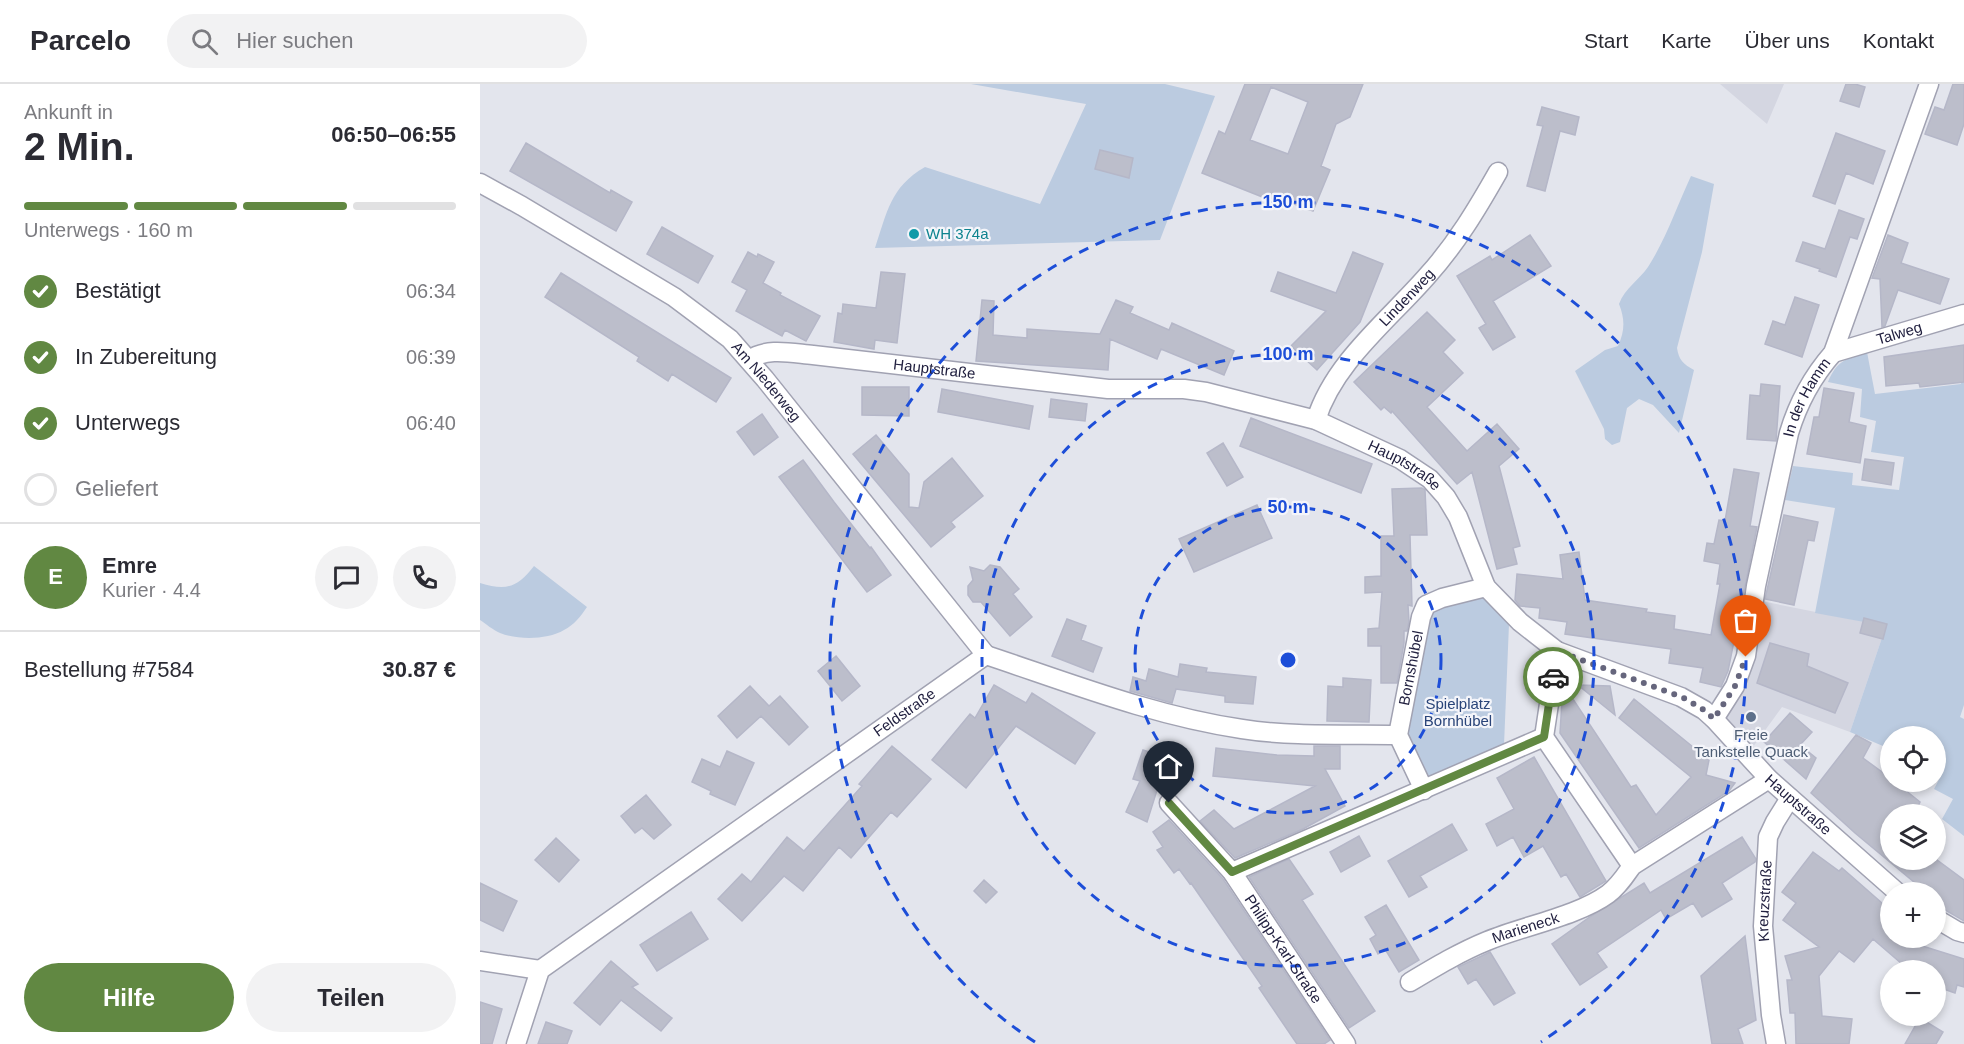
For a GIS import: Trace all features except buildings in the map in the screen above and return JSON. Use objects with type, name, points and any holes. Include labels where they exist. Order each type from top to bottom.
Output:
[{"type":"street","name":"In der Hamm","points":[[1714,719],[1735,686],[1746,657],[1756,586],[1789,433],[1796,412],[1820,368],[1833,353],[1929,84]]},
{"type":"street","name":"Lindenweg","points":[[1316,420],[1322,402],[1337,375],[1441,261],[1475,213],[1498,172]]},
{"type":"street","name":"Am Niederweg","points":[[480,183],[674,297],[730,339],[986,656]]},
{"type":"street","name":"Talweg","points":[[1833,353],[1964,314]]},
{"type":"street","name":"Hauptstraße","points":[[749,360],[760,352],[802,354],[1108,389],[1184,389],[1232,397],[1316,420],[1400,459],[1430,479],[1446,497],[1458,517],[1486,587],[1520,622],[1557,651],[1682,697],[1704,710],[1769,779],[1887,882]]},
{"type":"street","name":"Bornshübel","points":[[1398,735],[1421,617],[1426,605],[1442,598],[1486,587]]},
{"type":"street","points":[[1557,651],[1544,737],[1632,866]]},
{"type":"street","points":[[986,656],[1152,709],[1242,729],[1280,733],[1398,735],[1424,790]]},
{"type":"street","name":"Feldstraße","points":[[540,970],[986,656]]},
{"type":"street","points":[[1232,872],[1544,737]]},
{"type":"street","name":"Marieneck","points":[[1410,982],[1452,957],[1485,942],[1517,929],[1567,914],[1608,895],[1622,881],[1632,866],[1769,779]]},
{"type":"street","name":"Kreuzstraße","points":[[1776,1044],[1763,926],[1766,871],[1768,837],[1790,798]]},
{"type":"street","name":"Philipp-Karl-Straße","points":[[1169,803],[1232,872],[1346,1044]]},
{"type":"street","points":[[1946,924],[1964,933]]},
{"type":"street","points":[[480,961],[540,970],[516,1044]]},
{"type":"shaded area","points":[[1720,84],[1784,84],[1767,124]]},
{"type":"shaded area","points":[[1761,601],[1886,626],[1850,732],[1782,707],[1750,751],[1719,718]]},
{"type":"green space","points":[[971,84],[1165,84],[1215,96],[1160,240],[875,248],[887,212],[897,192],[904,183],[925,167],[1040,204],[1086,104]]},
{"type":"green space","points":[[1691,176],[1714,184],[1702,252],[1677,348],[1682,361],[1694,370],[1679,433],[1653,405],[1639,399],[1627,408],[1620,442],[1612,445],[1605,439],[1604,429],[1575,371],[1605,350],[1618,346],[1623,325],[1619,304],[1625,293],[1648,267],[1666,234]]},
{"type":"green space","points":[[1867,352],[1875,394],[1961,384],[1960,371],[1964,371],[1964,705],[1960,717],[1964,719],[1964,836],[1946,822],[1946,812],[1953,799],[1940,792],[1946,792],[1946,726],[1880,726],[1880,745],[1850,732],[1886,626],[1815,613],[1835,508],[1785,500],[1793,466],[1853,473],[1852,485],[1899,490],[1904,457],[1871,452],[1876,421],[1860,417],[1862,389],[1828,382],[1835,369],[1843,361]]},
{"type":"green space","points":[[534,566],[587,607],[577,620],[568,628],[557,633],[532,638],[500,633],[480,620],[480,583],[497,587],[510,586],[522,579]]},
{"type":"green space","name":"Spielplatz Bornhübel","points":[[1483,594],[1509,624],[1504,745],[1426,781],[1404,734],[1430,608]]},
{"type":"way so far","points":[[1553,677],[1557,651],[1682,697],[1714,719],[1735,686],[1746,657]]},
{"type":"place","name":"WH 374a","points":[[914,234]]},
{"type":"place","name":"Freie Tankstelle Quack","points":[[1751,717]]},
{"type":"route","points":[[1169,803],[1232,872],[1544,737],[1553,677]]}]
